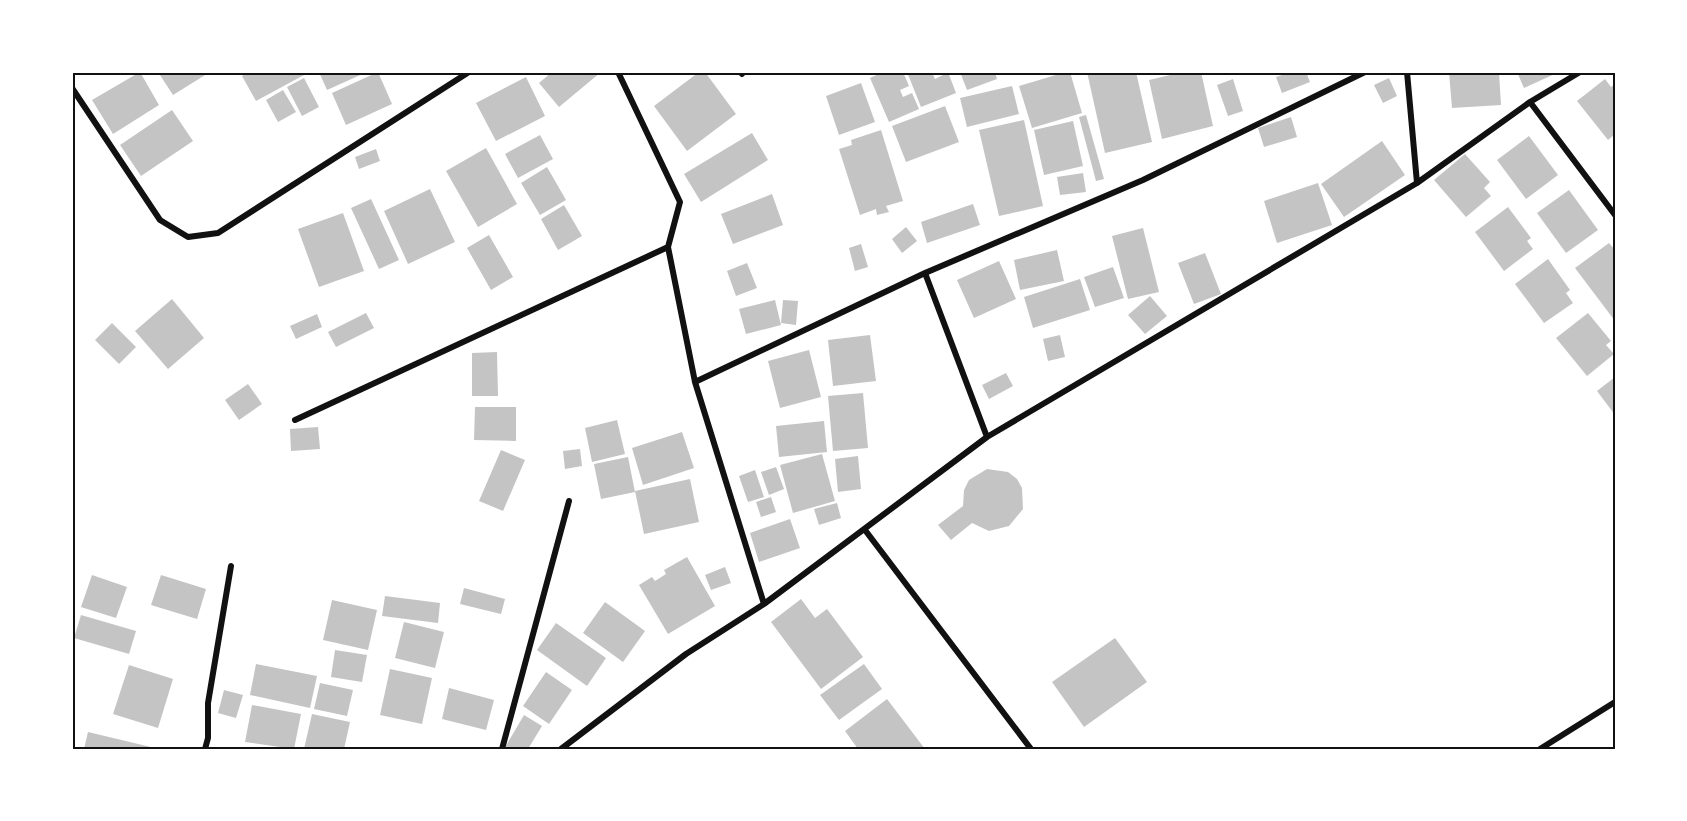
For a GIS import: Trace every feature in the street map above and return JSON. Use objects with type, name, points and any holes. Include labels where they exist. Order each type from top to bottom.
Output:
[{"type":"street","points":[[72,88],[160,220],[188,237],[218,233],[469,72]]},
{"type":"street","points":[[618,72],[680,202],[668,247],[695,382],[764,604]]},
{"type":"street","points":[[695,382],[925,273],[1143,180],[1365,72]]},
{"type":"street","points":[[1407,72],[1417,183]]},
{"type":"street","points":[[561,749],[686,654],[764,604],[987,437],[1417,183],[1530,102],[1580,72]]},
{"type":"street","points":[[1530,102],[1615,214]]},
{"type":"street","points":[[295,420],[668,247]]},
{"type":"street","points":[[925,273],[987,437]]},
{"type":"street","points":[[502,749],[569,501]]},
{"type":"street","points":[[865,530],[1031,749]]},
{"type":"street","points":[[204,749],[208,738],[208,703],[231,566]]},
{"type":"street","points":[[1540,749],[1615,702]]},
{"type":"building","points":[[140,72],[159,105],[113,134],[92,100]]},
{"type":"building","points":[[158,72],[210,72],[173,95]]},
{"type":"building","points":[[249,72],[302,72],[304,75],[256,101],[242,76]]},
{"type":"building","points":[[319,72],[367,72],[327,90]]},
{"type":"building","points":[[378,72],[392,104],[346,125],[332,93]]},
{"type":"building","points":[[552,72],[601,72],[559,107],[539,83]]},
{"type":"building","points":[[699,72],[705,72],[736,114],[687,151],[654,106]]},
{"type":"building","points":[[883,72],[903,72],[909,86],[900,90],[903,97],[912,93],[919,109],[889,122],[870,78]]},
{"type":"building","points":[[907,72],[932,72],[935,79],[943,75],[942,72],[948,72],[956,93],[921,107]]},
{"type":"building","points":[[960,72],[995,72],[997,79],[967,90]]},
{"type":"building","points":[[1070,72],[1082,113],[1032,128],[1019,86]]},
{"type":"building","points":[[1087,72],[1136,72],[1152,142],[1105,153]]},
{"type":"building","points":[[1183,72],[1201,72],[1213,126],[1162,139],[1149,80]]},
{"type":"building","points":[[1291,72],[1306,72],[1310,82],[1282,93],[1276,77]]},
{"type":"building","points":[[1449,72],[1499,72],[1501,105],[1452,108]]},
{"type":"building","points":[[1517,72],[1559,72],[1524,88]]},
{"type":"building","points":[[526,77],[545,116],[496,141],[476,103]]},
{"type":"building","points":[[304,78],[319,107],[302,116],[287,87]]},
{"type":"building","points":[[1389,78],[1397,96],[1383,103],[1374,85]]},
{"type":"building","points":[[1233,79],[1243,111],[1228,116],[1217,85]]},
{"type":"building","points":[[1605,79],[1611,87],[1615,84],[1615,134],[1608,140],[1577,101]]},
{"type":"building","points":[[861,83],[875,122],[839,135],[826,96]]},
{"type":"building","points":[[1012,86],[1019,114],[967,127],[960,98]]},
{"type":"building","points":[[283,90],[296,112],[278,122],[266,100]]},
{"type":"building","points":[[945,106],[959,142],[906,162],[892,126]]},
{"type":"building","points":[[172,110],[193,141],[141,176],[120,145]]},
{"type":"building","points":[[1086,115],[1104,179],[1096,181],[1079,117]]},
{"type":"building","points":[[1291,117],[1297,137],[1264,147],[1258,128]]},
{"type":"building","points":[[1024,120],[1043,206],[999,216],[979,130]]},
{"type":"building","points":[[1073,121],[1083,166],[1044,175],[1034,130]]},
{"type":"building","points":[[881,130],[903,201],[886,206],[889,212],[877,215],[876,209],[860,215],[839,149],[852,145],[851,140]]},
{"type":"building","points":[[752,133],[768,160],[701,202],[684,174]]},
{"type":"building","points":[[540,135],[553,159],[518,178],[505,154]]},
{"type":"building","points":[[1529,136],[1558,175],[1526,199],[1497,160]]},
{"type":"building","points":[[1382,141],[1405,175],[1344,217],[1321,184]]},
{"type":"building","points":[[486,148],[517,204],[478,227],[446,171]]},
{"type":"building","points":[[376,149],[380,161],[359,169],[355,157]]},
{"type":"building","points":[[1465,154],[1490,182],[1484,188],[1491,196],[1466,217],[1434,180]]},
{"type":"building","points":[[547,167],[566,200],[540,215],[521,183]]},
{"type":"building","points":[[1083,173],[1086,192],[1060,195],[1057,177]]},
{"type":"building","points":[[1318,183],[1332,225],[1277,243],[1264,201]]},
{"type":"building","points":[[430,189],[455,242],[408,264],[384,211]]},
{"type":"building","points":[[1569,190],[1598,230],[1566,253],[1537,213]]},
{"type":"building","points":[[772,194],[783,225],[733,244],[721,214]]},
{"type":"building","points":[[371,199],[399,260],[379,269],[351,208]]},
{"type":"building","points":[[973,204],[980,225],[927,243],[921,222]]},
{"type":"building","points":[[564,205],[582,236],[558,250],[541,219]]},
{"type":"building","points":[[1508,207],[1531,238],[1527,241],[1533,249],[1504,271],[1475,232]]},
{"type":"building","points":[[343,213],[364,271],[319,287],[298,229]]},
{"type":"building","points":[[906,227],[917,241],[902,253],[892,239]]},
{"type":"building","points":[[1143,228],[1159,292],[1128,299],[1112,236]]},
{"type":"building","points":[[489,235],[513,277],[491,290],[467,248]]},
{"type":"building","points":[[1609,243],[1615,250],[1615,321],[1575,268]]},
{"type":"building","points":[[861,244],[868,267],[855,271],[849,248]]},
{"type":"building","points":[[1057,250],[1064,281],[1020,290],[1014,260]]},
{"type":"building","points":[[1205,253],[1221,294],[1194,304],[1178,263]]},
{"type":"building","points":[[1548,259],[1570,290],[1566,293],[1573,303],[1544,323],[1515,284]]},
{"type":"building","points":[[999,261],[1016,299],[974,318],[957,280]]},
{"type":"building","points":[[747,263],[757,288],[736,296],[727,271]]},
{"type":"building","points":[[1113,267],[1124,298],[1095,307],[1084,277]]},
{"type":"building","points":[[1080,279],[1090,310],[1033,328],[1024,297]]},
{"type":"building","points":[[1150,296],[1167,316],[1145,334],[1128,315]]},
{"type":"building","points":[[172,299],[204,338],[168,369],[135,331]]},
{"type":"building","points":[[775,300],[781,325],[746,334],[739,309]]},
{"type":"building","points":[[783,300],[798,301],[796,325],[781,323]]},
{"type":"building","points":[[366,313],[374,328],[336,347],[328,332]]},
{"type":"building","points":[[1588,313],[1611,341],[1606,345],[1614,354],[1587,376],[1556,338]]},
{"type":"building","points":[[317,314],[322,327],[296,339],[290,326]]},
{"type":"building","points":[[112,323],[136,347],[119,364],[95,340]]},
{"type":"building","points":[[870,335],[876,381],[833,386],[828,340]]},
{"type":"building","points":[[1060,335],[1065,357],[1048,361],[1043,339]]},
{"type":"building","points":[[809,350],[821,397],[780,408],[768,361]]},
{"type":"building","points":[[497,352],[498,396],[472,396],[472,353]]},
{"type":"building","points":[[1006,373],[1013,386],[989,399],[982,385]]},
{"type":"building","points":[[1615,377],[1615,415],[1597,391]]},
{"type":"building","points":[[248,384],[262,404],[239,420],[225,400]]},
{"type":"building","points":[[863,393],[868,448],[833,451],[828,396]]},
{"type":"building","points":[[475,407],[516,407],[516,441],[474,440]]},
{"type":"building","points":[[617,420],[625,454],[592,462],[585,428]]},
{"type":"building","points":[[824,421],[827,452],[779,457],[776,426]]},
{"type":"building","points":[[318,427],[320,449],[291,451],[290,429]]},
{"type":"building","points":[[682,432],[694,468],[643,485],[632,448]]},
{"type":"building","points":[[580,449],[582,466],[565,469],[563,451]]},
{"type":"building","points":[[501,450],[525,460],[503,511],[479,501]]},
{"type":"building","points":[[822,454],[835,501],[793,513],[780,465]]},
{"type":"building","points":[[858,456],[861,489],[838,492],[835,459]]},
{"type":"building","points":[[628,457],[635,492],[601,499],[594,464]]},
{"type":"building","points":[[776,467],[784,489],[769,495],[761,472]]},
{"type":"building","points":[[987,469],[1008,472],[1017,479],[1022,488],[1023,509],[1009,526],[989,531],[972,523],[951,540],[938,525],[963,506],[964,490],[969,480]]},
{"type":"building","points":[[755,470],[764,497],[748,502],[739,476]]},
{"type":"building","points":[[690,479],[699,522],[644,534],[635,491]]},
{"type":"building","points":[[771,497],[776,512],[761,517],[756,502]]},
{"type":"building","points":[[837,503],[841,518],[819,525],[814,509]]},
{"type":"building","points":[[790,519],[800,548],[759,562],[750,533]]},
{"type":"building","points":[[687,557],[715,606],[668,634],[639,585],[652,577],[655,581],[666,574],[664,570]]},
{"type":"building","points":[[725,567],[731,583],[711,590],[705,575]]},
{"type":"building","points":[[92,575],[127,587],[116,618],[81,607]]},
{"type":"building","points":[[161,575],[206,589],[197,619],[151,605]]},
{"type":"building","points":[[464,588],[505,599],[501,614],[460,604]]},
{"type":"building","points":[[385,596],[440,603],[438,623],[382,616]]},
{"type":"building","points":[[801,599],[815,618],[827,609],[863,657],[821,689],[771,622]]},
{"type":"building","points":[[332,600],[377,610],[368,650],[323,640]]},
{"type":"building","points":[[605,602],[645,631],[623,662],[583,633]]},
{"type":"building","points":[[81,615],[136,631],[129,654],[74,638]]},
{"type":"building","points":[[404,622],[444,632],[435,668],[395,658]]},
{"type":"building","points":[[556,623],[606,658],[587,686],[537,650]]},
{"type":"building","points":[[1115,638],[1147,682],[1084,727],[1052,682]]},
{"type":"building","points":[[335,650],[367,655],[362,682],[331,677]]},
{"type":"building","points":[[256,664],[317,676],[310,708],[250,695]]},
{"type":"building","points":[[864,664],[882,689],[839,720],[820,695]]},
{"type":"building","points":[[129,665],[173,679],[158,728],[113,714]]},
{"type":"building","points":[[390,669],[432,678],[422,724],[380,715]]},
{"type":"building","points":[[546,672],[572,690],[549,724],[523,706]]},
{"type":"building","points":[[320,683],[353,690],[347,716],[314,709]]},
{"type":"building","points":[[449,688],[494,700],[486,730],[442,719]]},
{"type":"building","points":[[224,690],[243,695],[236,718],[218,713]]},
{"type":"building","points":[[887,699],[925,749],[858,749],[845,731]]},
{"type":"building","points":[[252,705],[301,714],[294,749],[245,742]]},
{"type":"building","points":[[312,714],[350,722],[344,749],[304,749]]},
{"type":"building","points":[[524,715],[542,726],[528,749],[504,749]]},
{"type":"building","points":[[88,732],[155,748],[155,749],[84,749]]}]
